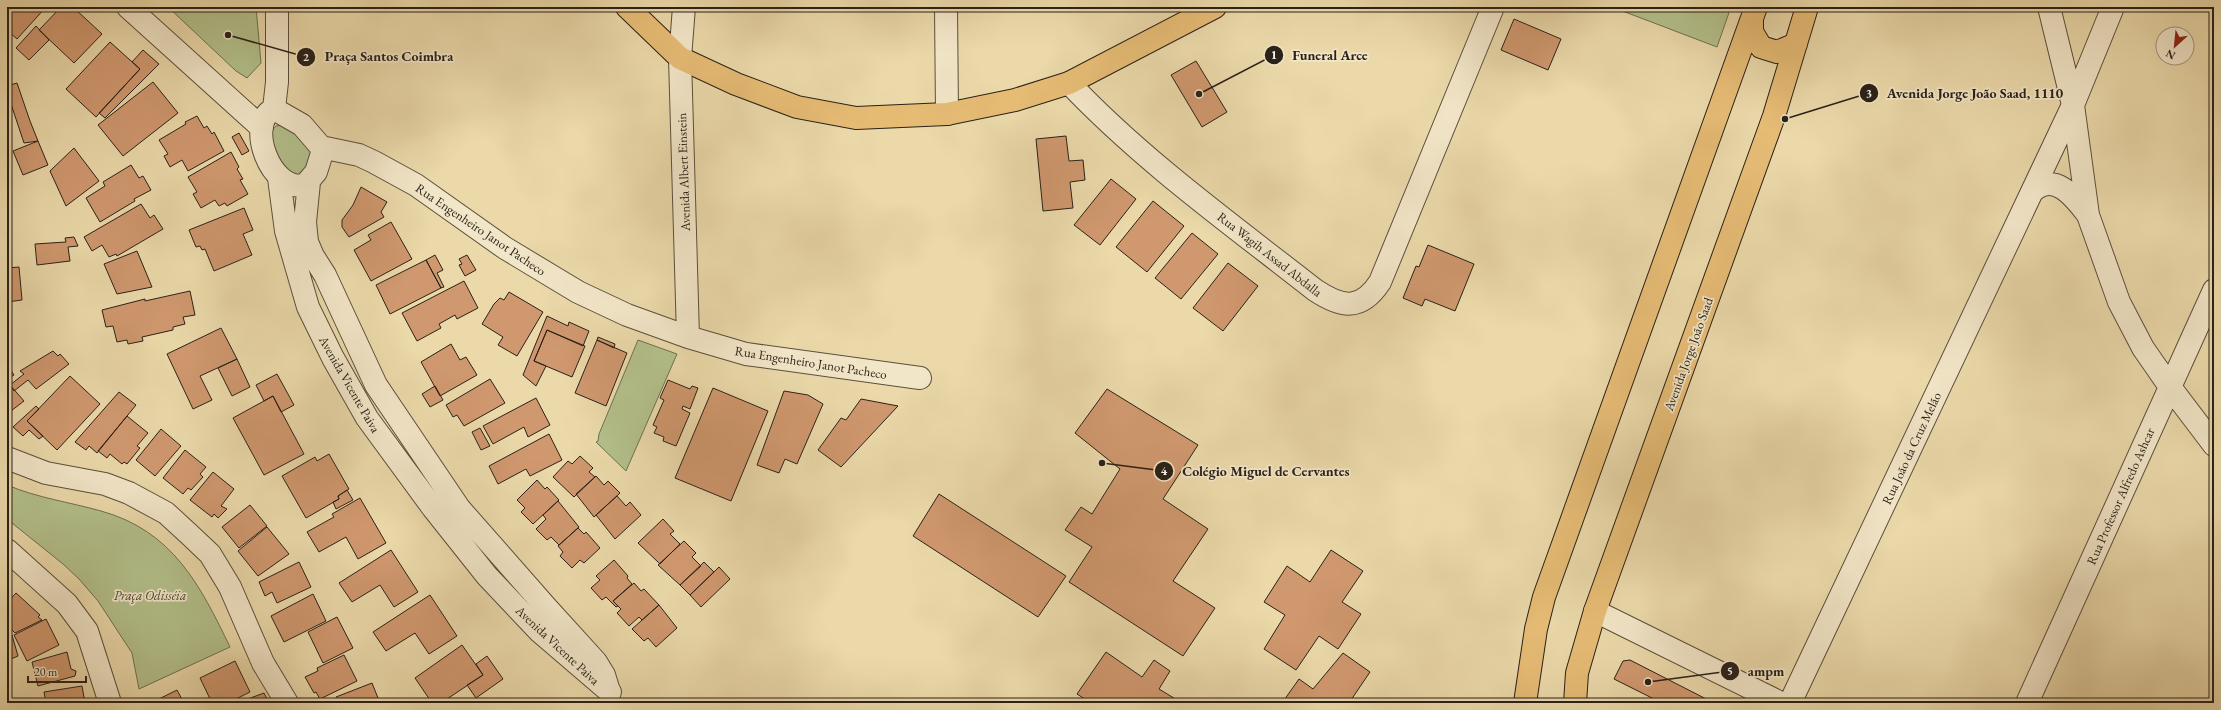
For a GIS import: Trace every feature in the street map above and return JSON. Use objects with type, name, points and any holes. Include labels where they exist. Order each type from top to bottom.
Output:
[{"type":"main road","points":[[627,7],[680,58],[736,84],[797,107],[856,118],[947,114],[1014,100],[1069,83],[1215,7]]},
{"type":"main road","name":"Avenida Jorge João Saad","points":[[1575,703],[1577,673],[1594,611],[1774,116],[1807,7]]},
{"type":"main road","points":[[1754,14],[1752,32],[1761,48],[1777,52],[1796,44]]},
{"type":"main road","points":[[1525,703],[1536,628],[1544,597],[1754,14]]},
{"type":"street","points":[[128,7],[262,128],[267,114],[274,109],[277,78],[277,7]]},
{"type":"street","name":"Avenida Albert Einstein","points":[[684,7],[680,58],[688,337]]},
{"type":"street","points":[[946,7],[947,114]]},
{"type":"street","name":"Rua Wagih Assad Abdalla","points":[[1069,83],[1104,120],[1138,150],[1315,290],[1331,300],[1345,304],[1359,303],[1372,294],[1380,282],[1493,7]]},
{"type":"street","points":[[2049,7],[2073,105],[2088,214],[2119,302],[2143,348],[2170,387],[2214,445]]},
{"type":"street","name":"Rua João da Cruz Melão","points":[[1790,703],[2073,105],[2113,7]]},
{"type":"street","points":[[274,109],[302,125],[321,147],[322,153],[316,172],[304,184],[279,178]]},
{"type":"street","name":"Avenida Vicente Paiva","points":[[262,128],[265,155],[279,178],[286,231],[308,307],[333,358],[367,418],[433,508],[487,576],[540,632],[609,698]]},
{"type":"street","name":"Rua Engenheiro Janot Pacheco","points":[[321,147],[359,155],[374,162],[416,186],[505,248],[578,292],[627,315],[688,337],[746,354],[920,378]]},
{"type":"street","points":[[2032,192],[2040,184],[2050,183],[2065,190],[2088,214]]},
{"type":"street","name":"Avenida Vicente Paiva","points":[[304,184],[304,222],[307,242],[313,256],[325,275],[376,385],[460,508],[546,608],[596,662],[604,675],[609,698]]},
{"type":"street","name":"Rua Professor Alfredo Ashcar","points":[[2027,703],[2214,290]]},
{"type":"street","points":[[7,458],[46,473],[105,484],[129,493],[166,513],[210,554],[230,587],[263,663],[287,703]]},
{"type":"street","points":[[7,550],[67,604],[87,631],[110,703]]},
{"type":"street","points":[[1594,611],[1781,703]]},
{"type":"green space","points":[[168,7],[256,7],[261,63],[247,78],[236,71]]},
{"type":"green space","points":[[1612,7],[1731,7],[1717,47]]},
{"type":"green space","points":[[276,126],[292,126],[312,148],[309,164],[300,175],[290,174],[279,165],[270,133]]},
{"type":"green space","points":[[638,340],[677,354],[626,471],[596,442],[598,441],[599,434]]},
{"type":"green space","name":"Praça Odisséia","points":[[7,485],[42,497],[101,511],[126,520],[147,532],[166,546],[195,582],[219,624],[230,647],[139,689],[132,653],[98,601],[79,579],[63,564],[7,519]]},
{"type":"building","points":[[7,7],[46,7],[17,39],[7,30]]},
{"type":"building","points":[[61,7],[73,7],[102,34],[74,63],[39,30]]},
{"type":"building","points":[[1514,19],[1561,39],[1548,70],[1501,50]]},
{"type":"building","points":[[36,26],[49,40],[29,60],[16,48]]},
{"type":"building","points":[[110,42],[140,69],[96,117],[66,89]]},
{"type":"building","points":[[143,50],[159,64],[105,118],[99,113],[140,69],[132,62]]},
{"type":"building","points":[[1196,61],[1227,112],[1202,127],[1171,75]]},
{"type":"building","points":[[153,82],[178,113],[123,156],[98,125]]},
{"type":"building","points":[[17,83],[38,141],[24,143],[7,92],[7,86]]},
{"type":"building","points":[[197,116],[204,128],[207,126],[212,134],[214,132],[224,151],[188,171],[182,160],[170,167],[164,156],[168,154],[159,140],[186,124],[185,122]]},
{"type":"building","points":[[239,133],[249,151],[242,155],[232,137]]},
{"type":"building","points":[[1066,136],[1069,161],[1083,160],[1085,180],[1070,182],[1073,208],[1043,211],[1036,139]]},
{"type":"building","points":[[38,141],[48,165],[23,175],[13,151]]},
{"type":"building","points":[[74,148],[99,181],[66,206],[50,171]]},
{"type":"building","points":[[231,152],[239,167],[237,169],[243,179],[240,180],[248,194],[227,206],[225,203],[219,206],[215,200],[201,208],[193,194],[197,192],[188,177]]},
{"type":"building","points":[[131,165],[139,178],[143,176],[151,190],[134,199],[135,201],[100,222],[86,198],[105,186],[103,182]]},
{"type":"building","points":[[1111,179],[1136,199],[1100,245],[1074,225]]},
{"type":"building","points":[[361,187],[387,202],[381,212],[384,217],[349,237],[342,227],[342,220],[353,205]]},
{"type":"building","points":[[1153,201],[1184,226],[1147,272],[1116,247]]},
{"type":"building","points":[[141,204],[150,218],[154,215],[163,229],[117,256],[116,254],[109,257],[102,245],[92,251],[84,237]]},
{"type":"building","points":[[244,208],[253,230],[243,234],[252,255],[214,271],[205,249],[202,250],[200,246],[196,247],[189,230]]},
{"type":"building","points":[[391,222],[412,259],[371,281],[354,250],[371,240],[368,235]]},
{"type":"building","points":[[7,232],[10,262],[7,262]]},
{"type":"building","points":[[1192,233],[1218,254],[1181,299],[1155,278]]},
{"type":"building","points":[[74,237],[78,246],[68,247],[70,261],[37,265],[35,244],[66,242],[65,238]]},
{"type":"building","points":[[1428,245],[1474,264],[1455,311],[1425,299],[1422,306],[1403,298],[1416,266],[1419,267]]},
{"type":"building","points":[[137,251],[152,287],[117,294],[104,264]]},
{"type":"building","points":[[435,255],[443,270],[437,273],[444,287],[441,288],[426,260]]},
{"type":"building","points":[[467,255],[476,270],[465,276],[459,265],[462,264],[459,259]]},
{"type":"building","points":[[426,260],[441,288],[390,314],[376,285]]},
{"type":"building","points":[[1228,263],[1258,286],[1223,331],[1193,308]]},
{"type":"building","points":[[19,267],[22,300],[7,302],[7,268]]},
{"type":"building","points":[[464,281],[478,308],[457,319],[455,315],[439,324],[441,328],[417,341],[402,313]]},
{"type":"building","points":[[190,291],[195,315],[183,317],[185,324],[173,327],[173,330],[142,337],[143,341],[128,344],[127,340],[117,342],[113,326],[106,327],[102,310],[145,299],[145,301]]},
{"type":"building","points":[[509,292],[543,312],[517,356],[498,345],[503,337],[482,324],[494,304],[500,298],[504,300]]},
{"type":"building","points":[[547,316],[568,326],[569,322],[589,331],[583,346],[547,330],[534,361],[546,366],[536,386],[523,375]]},
{"type":"building","points":[[221,328],[237,359],[200,376],[212,400],[193,409],[167,354]]},
{"type":"building","points":[[547,330],[585,346],[572,377],[534,361]]},
{"type":"building","points":[[598,337],[615,344],[614,348],[597,340]]},
{"type":"building","points":[[597,340],[627,353],[606,406],[575,393]]},
{"type":"building","points":[[451,344],[460,360],[466,357],[477,375],[440,396],[421,362]]},
{"type":"building","points":[[53,351],[58,356],[60,354],[69,364],[36,389],[28,380],[14,391],[10,385],[24,374],[20,371]]},
{"type":"building","points":[[237,359],[250,387],[232,396],[218,368]]},
{"type":"building","points":[[7,364],[14,375],[7,379]]},
{"type":"building","points":[[277,374],[294,405],[281,412],[273,396],[264,401],[256,385]]},
{"type":"building","points":[[70,376],[100,404],[57,450],[27,421]]},
{"type":"building","points":[[490,379],[505,403],[464,426],[457,415],[453,417],[446,405]]},
{"type":"building","points":[[668,380],[690,389],[692,386],[698,388],[690,409],[683,406],[682,409],[690,413],[676,446],[663,441],[664,437],[654,433],[657,427],[653,425],[664,400],[660,398]]},
{"type":"building","points":[[10,385],[24,401],[7,414],[7,387]]},
{"type":"building","points":[[435,386],[443,400],[430,407],[422,394]]},
{"type":"building","points":[[713,388],[768,411],[731,501],[675,478]]},
{"type":"building","points":[[1107,389],[1198,445],[1163,499],[1208,529],[1173,581],[1215,608],[1183,656],[1069,582],[1092,547],[1065,530],[1081,507],[1092,514],[1120,469],[1075,433]]},
{"type":"building","points":[[784,391],[808,395],[823,404],[797,464],[785,459],[779,473],[757,465]]},
{"type":"building","points":[[119,392],[136,405],[97,453],[89,446],[86,450],[75,442]]},
{"type":"building","points":[[273,396],[304,454],[264,475],[233,418]]},
{"type":"building","points":[[536,398],[550,425],[528,437],[524,427],[493,444],[483,426]]},
{"type":"building","points":[[861,399],[898,406],[841,467],[818,450],[841,418],[846,420]]},
{"type":"building","points":[[36,406],[39,409],[27,421],[43,436],[39,439],[29,430],[23,436],[13,427]]},
{"type":"building","points":[[127,416],[148,433],[137,446],[140,448],[127,464],[124,462],[122,464],[110,454],[107,458],[98,451]]},
{"type":"building","points":[[480,428],[490,446],[481,450],[472,432]]},
{"type":"building","points":[[161,429],[181,446],[155,476],[136,460]]},
{"type":"building","points":[[549,434],[562,460],[530,476],[526,469],[498,484],[489,466]]},
{"type":"building","points":[[185,450],[206,467],[200,474],[203,477],[191,490],[188,488],[183,494],[163,478]]},
{"type":"building","points":[[329,454],[349,489],[338,496],[339,499],[306,518],[282,476],[315,457],[317,461]]},
{"type":"building","points":[[580,456],[593,468],[589,472],[595,477],[574,497],[553,477],[568,461],[572,464]]},
{"type":"building","points":[[213,472],[234,489],[221,506],[227,509],[218,518],[214,514],[212,517],[190,500]]},
{"type":"building","points":[[596,476],[604,485],[608,481],[620,493],[594,517],[576,494]]},
{"type":"building","points":[[537,480],[545,489],[547,487],[559,500],[533,524],[521,512],[525,508],[517,500]]},
{"type":"building","points":[[347,490],[353,500],[336,509],[333,502],[339,499],[338,496]]},
{"type":"building","points":[[939,494],[1066,576],[1038,617],[913,536]]},
{"type":"building","points":[[617,496],[626,506],[630,502],[641,515],[615,539],[596,515]]},
{"type":"building","points":[[360,498],[386,543],[358,559],[346,537],[319,552],[307,532],[334,517],[332,514]]},
{"type":"building","points":[[558,501],[579,527],[559,545],[551,537],[547,540],[536,529],[546,519],[543,515]]},
{"type":"building","points":[[250,505],[267,526],[239,548],[222,527]]},
{"type":"building","points":[[663,519],[674,531],[670,534],[680,544],[660,564],[638,543]]},
{"type":"building","points":[[267,527],[289,554],[258,576],[238,551]]},
{"type":"building","points":[[578,528],[584,534],[586,532],[600,548],[584,563],[580,560],[572,568],[560,556],[563,552],[558,546]]},
{"type":"building","points":[[684,541],[696,553],[692,557],[701,566],[680,585],[658,565]]},
{"type":"building","points":[[391,550],[418,592],[394,607],[380,585],[352,602],[339,583]]},
{"type":"building","points":[[1331,550],[1363,571],[1342,602],[1361,614],[1338,649],[1319,636],[1296,670],[1264,649],[1285,615],[1264,602],[1287,566],[1310,582]]},
{"type":"building","points":[[614,560],[628,576],[627,578],[632,584],[613,601],[618,606],[616,607],[606,597],[602,600],[591,588],[600,580],[596,576]]},
{"type":"building","points":[[299,562],[311,587],[277,603],[272,592],[265,596],[259,582]]},
{"type":"building","points":[[704,562],[714,572],[690,595],[680,585]]},
{"type":"building","points":[[719,567],[730,579],[701,607],[690,595]]},
{"type":"building","points":[[634,583],[641,591],[644,589],[659,605],[642,620],[639,617],[629,626],[617,613],[621,609],[613,601]]},
{"type":"building","points":[[16,593],[40,615],[38,617],[42,620],[15,633],[8,626],[7,611],[9,608],[7,603]]},
{"type":"building","points":[[313,594],[326,621],[284,642],[271,616]]},
{"type":"building","points":[[430,595],[457,636],[429,654],[415,633],[386,651],[373,632]]},
{"type":"building","points":[[659,605],[677,628],[656,647],[648,638],[644,641],[632,629]]},
{"type":"building","points":[[337,617],[353,648],[323,663],[308,632]]},
{"type":"building","points":[[46,619],[59,645],[27,661],[14,635]]},
{"type":"building","points":[[12,635],[18,656],[11,659],[7,650],[7,637]]},
{"type":"building","points":[[462,645],[483,675],[441,703],[432,703],[415,678]]},
{"type":"building","points":[[67,652],[71,669],[76,671],[75,676],[38,686],[32,662]]},
{"type":"building","points":[[1106,652],[1142,677],[1154,660],[1170,671],[1159,689],[1182,703],[1091,703],[1077,694]]},
{"type":"building","points":[[1343,653],[1370,672],[1349,703],[1282,703],[1299,679],[1313,689]]},
{"type":"building","points":[[344,655],[357,681],[320,699],[316,692],[314,693],[305,677],[318,671],[317,668]]},
{"type":"building","points":[[487,656],[503,679],[476,698],[467,685],[483,675],[476,664]]},
{"type":"building","points":[[1630,660],[1714,703],[1662,703],[1614,679],[1623,661]]},
{"type":"building","points":[[235,661],[250,692],[228,703],[212,703],[200,678]]},
{"type":"building","points":[[372,683],[380,703],[338,703],[336,697]]},
{"type":"building","points":[[82,686],[85,703],[46,703],[44,692]]},
{"type":"building","points":[[177,690],[184,703],[159,703],[157,700]]},
{"type":"building","points":[[264,693],[269,703],[237,703]]},
{"type":"building","points":[[1640,699],[1640,703],[1612,703],[1612,700]]},
{"type":"place","name":"Praça Santos Coimbra","points":[[228,35]]},
{"type":"place","name":"Funeral Arce","points":[[1199,94]]},
{"type":"place","name":"Avenida Jorge João Saad, 1110","points":[[1785,119]]},
{"type":"place","name":"Colégio Miguel de Cervantes","points":[[1102,463]]},
{"type":"place","name":"ampm","points":[[1648,682]]}]
